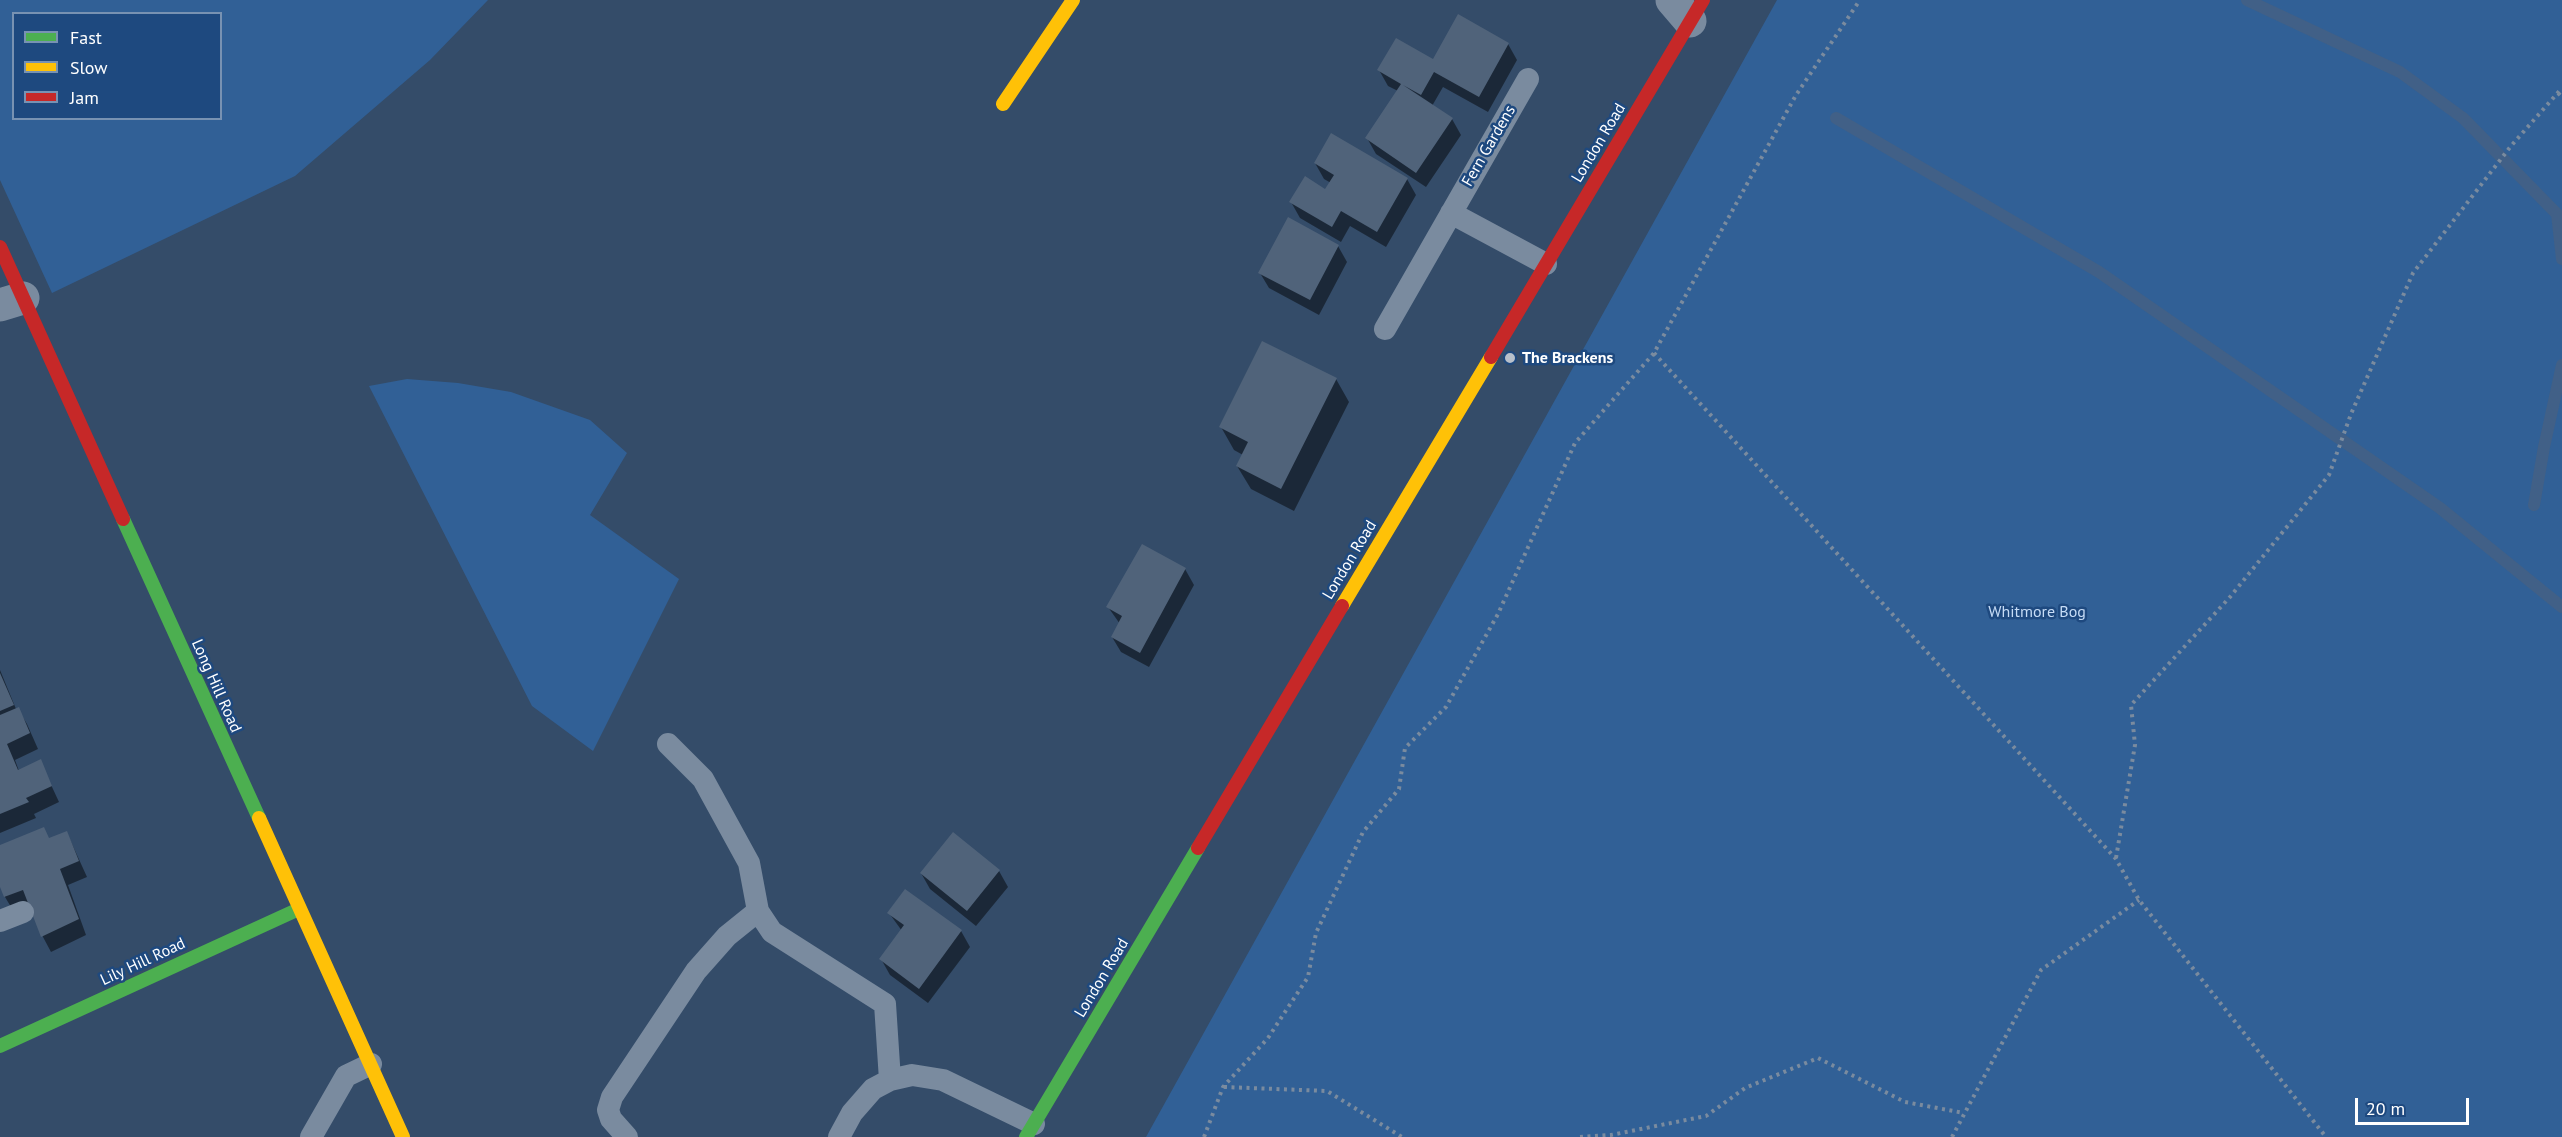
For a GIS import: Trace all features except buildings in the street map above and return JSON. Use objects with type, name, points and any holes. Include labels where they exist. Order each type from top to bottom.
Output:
[{"type":"street","points":[[1003,104],[1073,0]]},
{"type":"street","name":"London Road","points":[[1030,1131],[1546,264],[1688,7]]},
{"type":"street","name":"Long Hill Road","points":[[0,248],[12,302],[299,909],[403,1137]]},
{"type":"street","name":"Lily Hill Road","points":[[0,1046],[299,909]]},
{"type":"lane","name":"Fern Gardens","points":[[1384,329],[1528,79]]},
{"type":"lane","points":[[1451,213],[1546,264]]},
{"type":"lane","points":[[668,744],[704,779],[749,863],[758,911],[772,932],[885,1004],[890,1080]]},
{"type":"lane","points":[[627,1137],[610,1119],[608,1110],[612,1097],[696,971],[727,936],[758,911]]},
{"type":"lane","points":[[0,921],[23,912]]},
{"type":"lane","points":[[311,1137],[346,1076],[371,1064]]},
{"type":"lane","points":[[839,1137],[852,1113],[873,1089],[890,1080],[912,1075],[943,1080],[1030,1131]]},
{"type":"path","points":[[1204,1137],[1223,1087],[1268,1038],[1308,977],[1316,933],[1363,832],[1399,789],[1405,748],[1446,707],[1498,614],[1575,442],[1654,353],[1796,95],[1860,0]]},
{"type":"path","points":[[2116,858],[2135,745],[2131,705],[2230,597],[2330,475],[2351,414],[2413,273],[2511,146],[2562,88]]},
{"type":"path","points":[[2558,93],[2562,98]]},
{"type":"path","points":[[1654,353],[2116,858],[2139,900],[2326,1137]]},
{"type":"path","points":[[1952,1137],[2042,970],[2139,900]]},
{"type":"path","points":[[1580,1137],[1611,1135],[1706,1116],[1745,1088],[1818,1058],[1905,1102],[1964,1113]]},
{"type":"path","points":[[1223,1087],[1327,1091],[1402,1137]]},
{"type":"green space","points":[[0,0],[488,0],[430,60],[295,176],[52,293],[0,180]]},
{"type":"green space","name":"Whitmore Bog","points":[[1777,0],[2562,0],[2562,1137],[1146,1137]]},
{"type":"green space","points":[[407,379],[458,383],[511,392],[590,420],[627,453],[590,515],[679,579],[593,751],[532,706],[369,386]]},
{"type":"waterway","points":[[2247,0],[2400,72],[2463,118],[2557,214],[2562,259]]},
{"type":"waterway","points":[[1836,118],[2099,272],[2440,508],[2562,607]]},
{"type":"waterway","points":[[2534,505],[2562,365]]},
{"type":"traffic: fast","points":[[123,519],[259,818]]},
{"type":"traffic: fast","points":[[1026,1137],[1198,848]]},
{"type":"traffic: fast","points":[[0,1046],[299,909]]},
{"type":"traffic: slow","points":[[1003,104],[1073,0]]},
{"type":"traffic: slow","points":[[1342,606],[1491,357]]},
{"type":"traffic: slow","points":[[259,818],[403,1137]]},
{"type":"traffic: jam","points":[[1491,357],[1703,0]]},
{"type":"traffic: jam","points":[[0,247],[123,519]]},
{"type":"traffic: jam","points":[[1198,848],[1342,606]]},
{"type":"place","name":"The Brackens","points":[[1510,358]]}]
